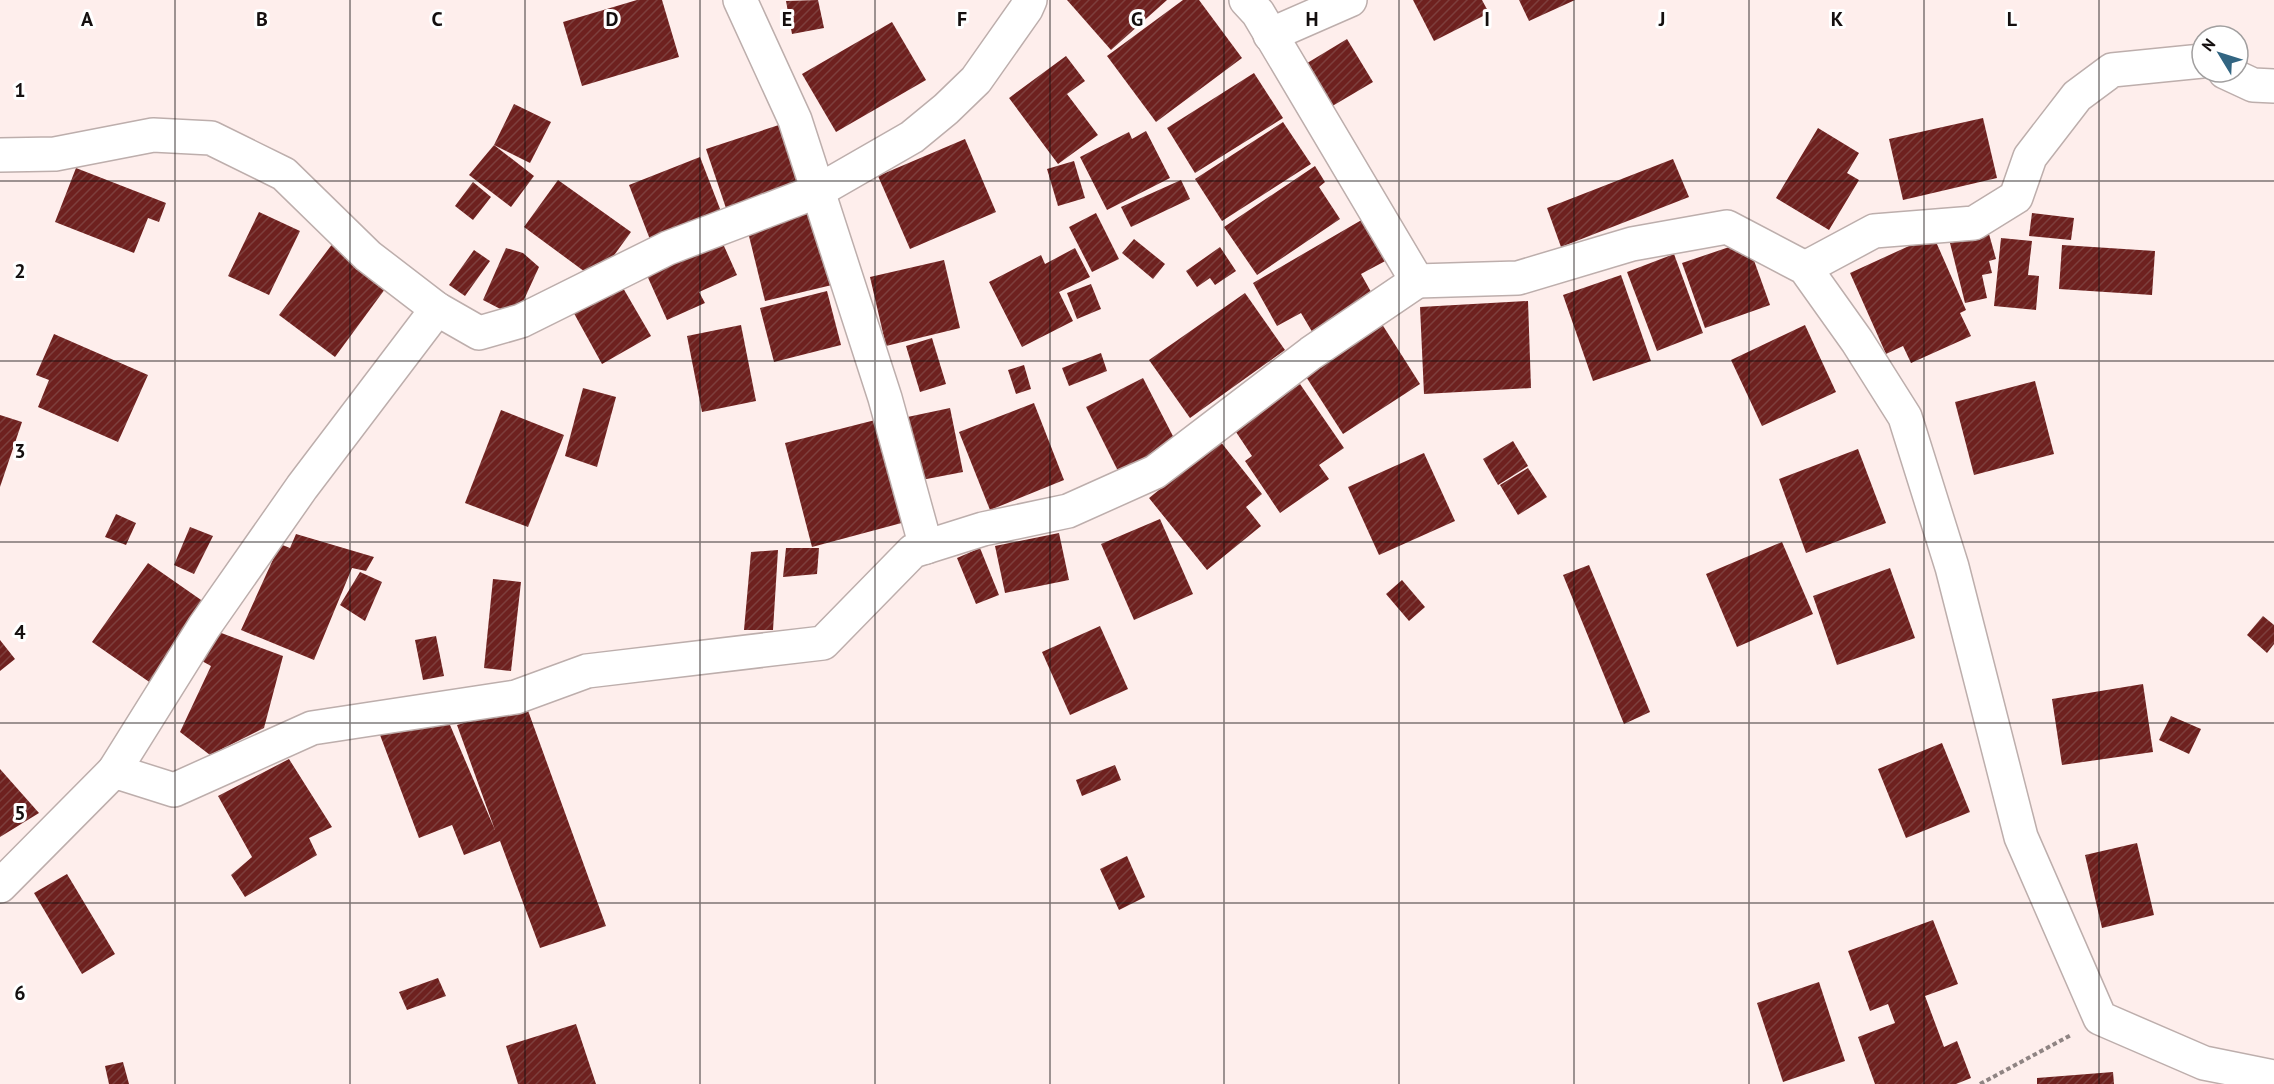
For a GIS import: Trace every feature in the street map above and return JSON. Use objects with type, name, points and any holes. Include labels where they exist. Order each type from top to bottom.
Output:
[{"type":"street","points":[[740,0],[795,120],[885,398],[926,547]]},
{"type":"street","points":[[0,155],[55,153],[153,135],[211,138],[284,174],[368,256],[437,309],[479,333],[520,321],[668,248],[818,191],[912,137],[976,80],[1030,0]]},
{"type":"street","points":[[1246,0],[1270,35],[1417,281]]},
{"type":"street","points":[[1270,35],[1350,0]]},
{"type":"street","points":[[1806,268],[1874,231],[1974,223],[2016,197],[2030,157],[2077,96],[2112,70],[2190,62]]},
{"type":"street","points":[[2250,84],[2274,86]]},
{"type":"street","points":[[114,771],[174,790],[312,728],[516,697],[587,671],[823,643],[913,551],[983,529],[1068,511],[1155,472],[1311,353],[1417,281],[1518,278],[1632,244],[1727,227],[1806,268],[1857,341],[1905,417],[1952,567],[2021,837],[2100,1018],[2204,1063],[2274,1077]]},
{"type":"street","points":[[0,886],[114,771],[204,627],[282,515],[437,309]]},
{"type":"path","points":[[1980,1084],[2100,1018]]},
{"type":"building","points":[[637,0],[662,0],[679,57],[582,86],[563,22]]},
{"type":"building","points":[[818,0],[824,28],[792,34],[786,1]]},
{"type":"building","points":[[1067,0],[1167,0],[1111,50]]},
{"type":"building","points":[[1183,0],[1199,0],[1242,58],[1156,122],[1107,56]]},
{"type":"building","points":[[1413,0],[1482,0],[1489,13],[1434,41]]},
{"type":"building","points":[[1519,0],[1575,0],[1529,21]]},
{"type":"building","points":[[892,22],[926,80],[836,132],[802,74]]},
{"type":"building","points":[[1347,39],[1373,82],[1324,111],[1299,68]]},
{"type":"building","points":[[1066,56],[1085,81],[1067,94],[1098,135],[1058,164],[1009,98]]},
{"type":"building","points":[[1254,73],[1283,118],[1195,173],[1167,128]]},
{"type":"building","points":[[514,104],[551,122],[530,163],[494,145]]},
{"type":"building","points":[[1983,118],[1997,178],[1903,200],[1889,139]]},
{"type":"building","points":[[791,121],[814,192],[730,220],[706,149]]},
{"type":"building","points":[[1283,122],[1311,164],[1222,221],[1195,179]]},
{"type":"building","points":[[1818,128],[1859,153],[1847,173],[1859,180],[1829,230],[1776,198]]},
{"type":"building","points":[[1146,131],[1170,178],[1107,210],[1080,157],[1129,132],[1132,139]]},
{"type":"building","points":[[965,139],[996,212],[910,249],[878,176]]},
{"type":"building","points":[[494,145],[534,176],[511,207],[469,175]]},
{"type":"building","points":[[700,157],[722,214],[651,242],[629,185]]},
{"type":"building","points":[[1673,159],[1689,197],[1561,247],[1547,208]]},
{"type":"building","points":[[1074,161],[1085,198],[1058,206],[1047,169]]},
{"type":"building","points":[[1315,166],[1325,182],[1319,187],[1340,219],[1257,275],[1224,227]]},
{"type":"building","points":[[76,168],[166,203],[159,222],[148,218],[134,253],[55,222]]},
{"type":"building","points":[[558,180],[631,232],[596,280],[524,227]]},
{"type":"building","points":[[1181,180],[1190,199],[1131,227],[1121,207]]},
{"type":"building","points":[[473,182],[491,197],[473,220],[455,206]]},
{"type":"building","points":[[814,211],[832,285],[765,301],[747,228]]},
{"type":"building","points":[[259,212],[300,231],[269,295],[228,276]]},
{"type":"building","points":[[1096,213],[1119,259],[1092,272],[1069,227]]},
{"type":"building","points":[[2032,213],[2074,218],[2071,240],[2029,236]]},
{"type":"building","points":[[1365,218],[1389,259],[1361,274],[1375,299],[1314,335],[1301,313],[1277,326],[1253,283]]},
{"type":"building","points":[[1989,234],[1996,259],[1989,261],[1992,273],[1982,275],[1987,298],[1965,303],[1950,243]]},
{"type":"building","points":[[1933,235],[1966,310],[1960,313],[1971,336],[1911,363],[1903,346],[1886,354],[1850,273]]},
{"type":"building","points":[[720,237],[737,275],[699,292],[705,303],[667,320],[645,271]]},
{"type":"building","points":[[2001,238],[2032,241],[2028,275],[2039,276],[2036,310],[1994,306]]},
{"type":"building","points":[[1134,239],[1165,264],[1153,279],[1122,253]]},
{"type":"building","points":[[1747,241],[1770,305],[1705,328],[1682,263]]},
{"type":"building","points":[[333,243],[388,285],[335,357],[279,315]]},
{"type":"building","points":[[2062,245],[2155,251],[2152,295],[2059,289]]},
{"type":"building","points":[[1220,247],[1236,271],[1215,285],[1210,278],[1197,287],[1186,271]]},
{"type":"building","points":[[506,248],[523,253],[539,267],[516,317],[483,300]]},
{"type":"building","points":[[1075,248],[1090,277],[1059,292],[1073,321],[1022,347],[989,282],[1041,255],[1045,264]]},
{"type":"building","points":[[474,250],[490,261],[465,296],[449,285]]},
{"type":"building","points":[[1674,254],[1703,333],[1657,351],[1627,272]]},
{"type":"building","points":[[944,260],[960,328],[886,346],[870,277]]},
{"type":"building","points":[[1621,275],[1651,361],[1593,381],[1563,295]]},
{"type":"building","points":[[619,281],[651,336],[602,364],[571,308]]},
{"type":"building","points":[[1091,284],[1101,309],[1077,319],[1067,293]]},
{"type":"building","points":[[827,291],[841,345],[774,362],[760,308]]},
{"type":"building","points":[[1245,293],[1285,350],[1190,418],[1149,360]]},
{"type":"building","points":[[1528,301],[1531,388],[1424,394],[1420,307]]},
{"type":"building","points":[[1380,321],[1420,384],[1343,434],[1303,372]]},
{"type":"building","points":[[741,325],[756,401],[702,412],[687,336]]},
{"type":"building","points":[[1805,325],[1836,392],[1762,426],[1731,360]]},
{"type":"building","points":[[54,334],[148,375],[118,442],[38,407],[49,380],[36,375]]},
{"type":"building","points":[[932,338],[946,384],[920,392],[906,346]]},
{"type":"building","points":[[1101,353],[1107,371],[1069,386],[1062,368]]},
{"type":"building","points":[[1024,365],[1031,389],[1016,394],[1008,370]]},
{"type":"building","points":[[1143,378],[1176,442],[1118,471],[1086,407]]},
{"type":"building","points":[[2035,381],[2054,454],[1974,475],[1955,402]]},
{"type":"building","points":[[1300,384],[1344,448],[1319,465],[1329,479],[1280,513],[1245,461],[1252,456],[1234,429]]},
{"type":"building","points":[[583,388],[616,397],[597,467],[565,456]]},
{"type":"building","points":[[1034,403],[1064,480],[990,510],[959,432]]},
{"type":"building","points":[[950,408],[963,472],[911,482],[898,419]]},
{"type":"building","points":[[501,410],[564,435],[528,527],[465,503]]},
{"type":"building","points":[[0,415],[22,422],[0,487]]},
{"type":"building","points":[[883,418],[909,521],[812,547],[785,443]]},
{"type":"building","points":[[1220,441],[1262,494],[1246,507],[1261,526],[1207,570],[1149,498]]},
{"type":"building","points":[[1513,441],[1528,466],[1498,485],[1483,459]]},
{"type":"building","points":[[1858,449],[1886,523],[1806,553],[1779,479]]},
{"type":"building","points":[[1424,453],[1455,521],[1379,555],[1348,487]]},
{"type":"building","points":[[1528,468],[1547,497],[1518,515],[1500,485]]},
{"type":"building","points":[[116,514],[136,523],[126,545],[105,537]]},
{"type":"building","points":[[1160,519],[1193,594],[1134,620],[1101,544]]},
{"type":"building","points":[[190,527],[213,536],[194,574],[174,565]]},
{"type":"building","points":[[1059,533],[1069,580],[1005,593],[995,546]]},
{"type":"building","points":[[296,534],[374,557],[366,571],[352,568],[314,660],[241,630],[280,544],[290,548]]},
{"type":"building","points":[[1782,542],[1813,614],[1737,647],[1706,574]]},
{"type":"building","points":[[786,548],[819,548],[817,574],[783,577]]},
{"type":"building","points":[[980,548],[999,595],[976,604],[957,558]]},
{"type":"building","points":[[778,550],[773,630],[744,630],[751,552]]},
{"type":"building","points":[[148,563],[204,602],[172,647],[179,652],[155,686],[92,642]]},
{"type":"building","points":[[1589,565],[1650,712],[1624,724],[1563,575]]},
{"type":"building","points":[[1890,568],[1915,638],[1837,665],[1813,596]]},
{"type":"building","points":[[360,572],[382,582],[365,621],[340,605]]},
{"type":"building","points":[[493,579],[521,582],[511,671],[484,668]]},
{"type":"building","points":[[1402,580],[1425,607],[1409,621],[1386,594]]},
{"type":"building","points":[[2263,616],[2274,625],[2274,644],[2267,653],[2247,635]]},
{"type":"building","points":[[1100,626],[1128,689],[1070,715],[1042,652]]},
{"type":"building","points":[[208,628],[283,656],[264,728],[210,755],[180,732],[211,666],[191,655]]},
{"type":"building","points":[[436,636],[444,676],[423,680],[415,640]]},
{"type":"building","points":[[0,640],[15,659],[0,671]]},
{"type":"building","points":[[2143,684],[2153,752],[2062,765],[2052,699]]},
{"type":"building","points":[[526,705],[606,926],[540,948],[500,841],[464,855],[452,825],[419,838],[380,735],[447,718],[495,830],[457,725]]},
{"type":"building","points":[[2171,716],[2201,729],[2189,754],[2159,740]]},
{"type":"building","points":[[1942,743],[1970,812],[1906,838],[1878,769]]},
{"type":"building","points":[[289,759],[332,827],[309,838],[317,855],[245,897],[231,875],[252,857],[218,796]]},
{"type":"building","points":[[1115,765],[1121,780],[1082,796],[1076,780]]},
{"type":"building","points":[[0,769],[39,813],[0,837]]},
{"type":"building","points":[[2137,843],[2154,915],[2102,928],[2085,855]]},
{"type":"building","points":[[1127,856],[1145,897],[1119,910],[1100,869]]},
{"type":"building","points":[[67,874],[115,954],[82,974],[34,893]]},
{"type":"building","points":[[1933,920],[1958,984],[1925,996],[1944,1047],[1957,1041],[1971,1078],[1956,1084],[1875,1084],[1858,1037],[1895,1023],[1888,1004],[1870,1011],[1848,951]]},
{"type":"building","points":[[438,978],[446,996],[407,1010],[399,992]]},
{"type":"building","points":[[1819,982],[1845,1061],[1783,1082],[1757,1003]]},
{"type":"building","points":[[576,1024],[596,1084],[518,1084],[506,1046]]},
{"type":"building","points":[[123,1062],[129,1084],[109,1084],[105,1066]]},
{"type":"building","points":[[2113,1072],[2114,1084],[2037,1084],[2037,1078]]}]
